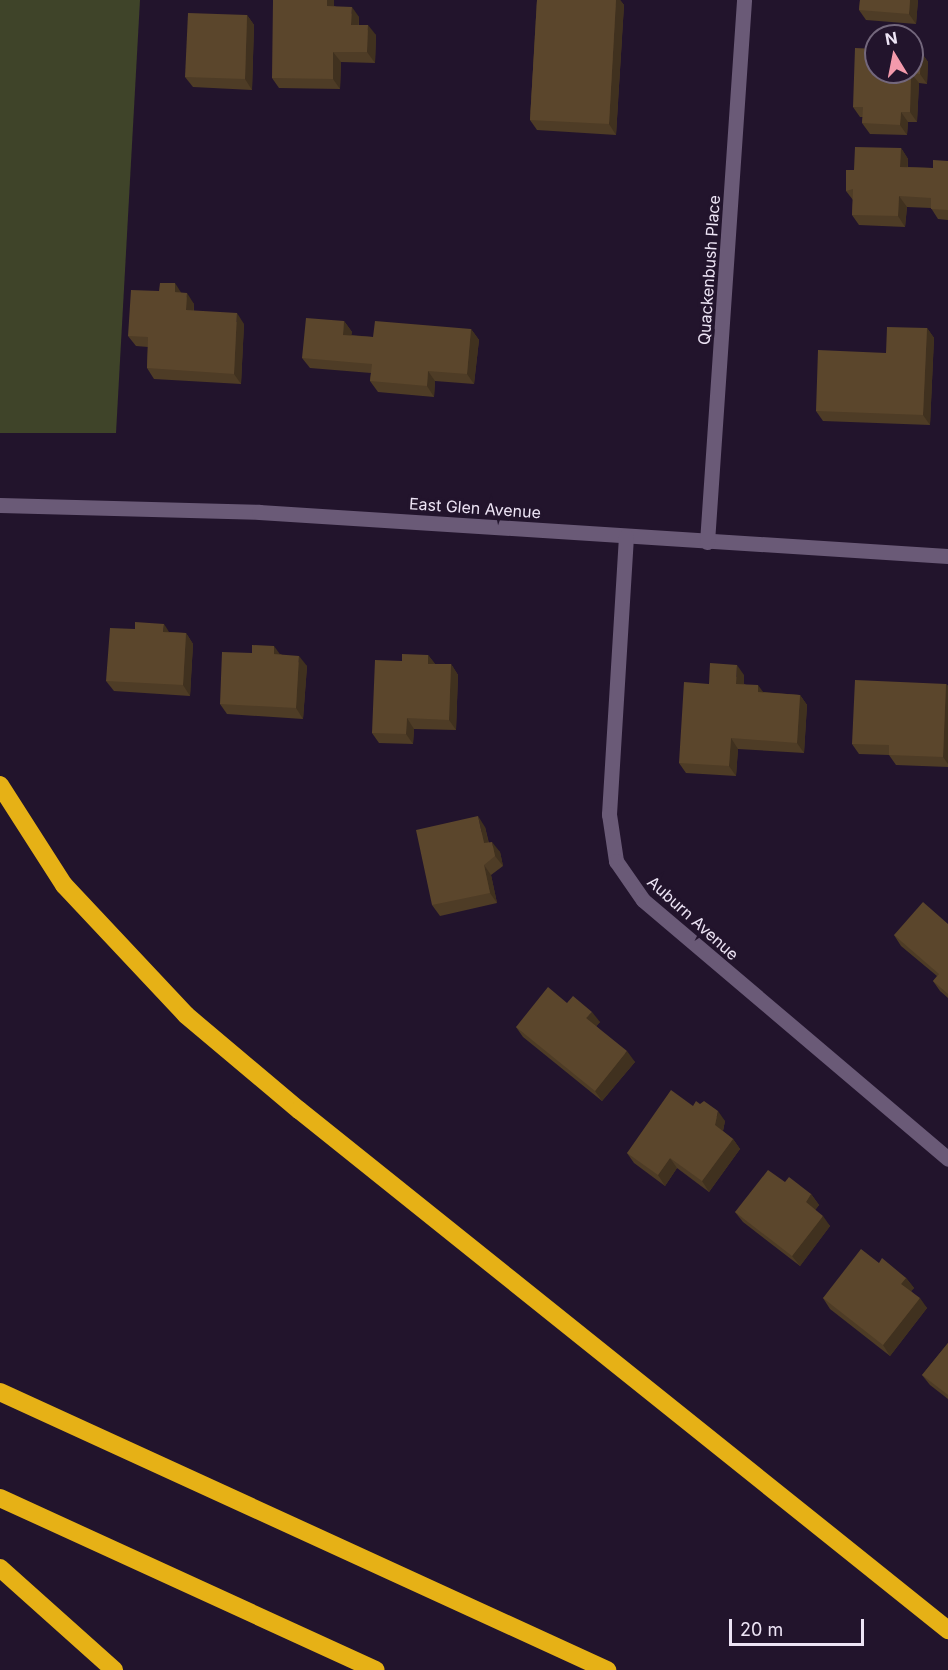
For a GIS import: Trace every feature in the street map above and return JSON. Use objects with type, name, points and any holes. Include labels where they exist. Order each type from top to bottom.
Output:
[{"type":"highway","points":[[0,785],[64,885],[186,1015],[299,1110],[948,1630]]},
{"type":"highway","points":[[0,1392],[607,1670]]},
{"type":"highway","points":[[0,1498],[376,1670]]},
{"type":"highway","points":[[0,1568],[114,1670]]},
{"type":"street","name":"Quackenbush Place","points":[[707,542],[744,0]]},
{"type":"street","name":"East Glen Avenue","points":[[0,505],[260,512],[948,556]]},
{"type":"street","name":"Auburn Avenue","points":[[626,536],[610,804],[610,840],[616,861],[643,900],[948,1159]]},
{"type":"green space","points":[[0,0],[140,0],[116,433],[0,433]]},
{"type":"building","points":[[273,0],[327,0],[327,6],[352,7],[351,25],[368,25],[367,52],[333,52],[333,79],[272,78]]},
{"type":"building","points":[[537,0],[616,0],[609,124],[530,120]]},
{"type":"building","points":[[860,0],[910,0],[909,14],[859,10]]},
{"type":"building","points":[[188,13],[247,15],[245,79],[185,77]]},
{"type":"building","points":[[855,48],[864,48],[864,84],[911,84],[910,112],[901,112],[900,125],[862,123],[863,107],[853,107]]},
{"type":"building","points":[[855,147],[901,148],[900,167],[933,168],[933,160],[948,161],[948,210],[931,209],[931,198],[899,196],[898,216],[852,215],[853,189],[846,191],[846,170],[854,170]]},
{"type":"building","points":[[160,283],[175,283],[175,292],[187,293],[186,310],[237,313],[234,374],[147,368],[148,337],[128,336],[131,290],[159,291]]},
{"type":"building","points":[[306,318],[344,321],[343,335],[373,337],[375,321],[471,329],[467,374],[428,371],[427,386],[370,381],[372,364],[302,358]]},
{"type":"building","points":[[887,327],[927,328],[923,415],[816,411],[818,350],[886,353]]},
{"type":"building","points":[[135,622],[164,624],[163,632],[186,633],[183,685],[106,681],[110,628],[135,629]]},
{"type":"building","points":[[252,645],[274,646],[274,654],[299,656],[296,708],[220,704],[222,652],[252,653]]},
{"type":"building","points":[[402,654],[428,655],[428,664],[451,664],[449,720],[407,718],[406,734],[372,733],[375,660],[402,661]]},
{"type":"building","points":[[710,663],[737,665],[736,684],[758,685],[758,692],[800,695],[797,743],[731,738],[729,766],[679,763],[684,682],[709,684]]},
{"type":"building","points":[[855,680],[946,684],[943,757],[889,755],[889,745],[852,744]]},
{"type":"building","points":[[478,816],[484,843],[492,842],[495,856],[484,865],[490,893],[432,905],[416,830]]},
{"type":"building","points":[[923,902],[948,924],[948,994],[933,981],[939,974],[894,935]]},
{"type":"building","points":[[548,987],[567,1003],[573,996],[592,1012],[586,1018],[627,1051],[595,1091],[516,1027]]},
{"type":"building","points":[[671,1090],[693,1106],[696,1101],[700,1104],[704,1101],[718,1111],[715,1125],[733,1139],[702,1181],[670,1158],[658,1175],[627,1153]]},
{"type":"building","points":[[768,1170],[785,1182],[789,1177],[811,1194],[806,1202],[823,1216],[792,1256],[735,1212]]},
{"type":"building","points":[[861,1249],[879,1263],[882,1258],[906,1278],[901,1284],[920,1298],[883,1345],[823,1298]]},
{"type":"building","points":[[948,1343],[948,1395],[922,1375]]}]
